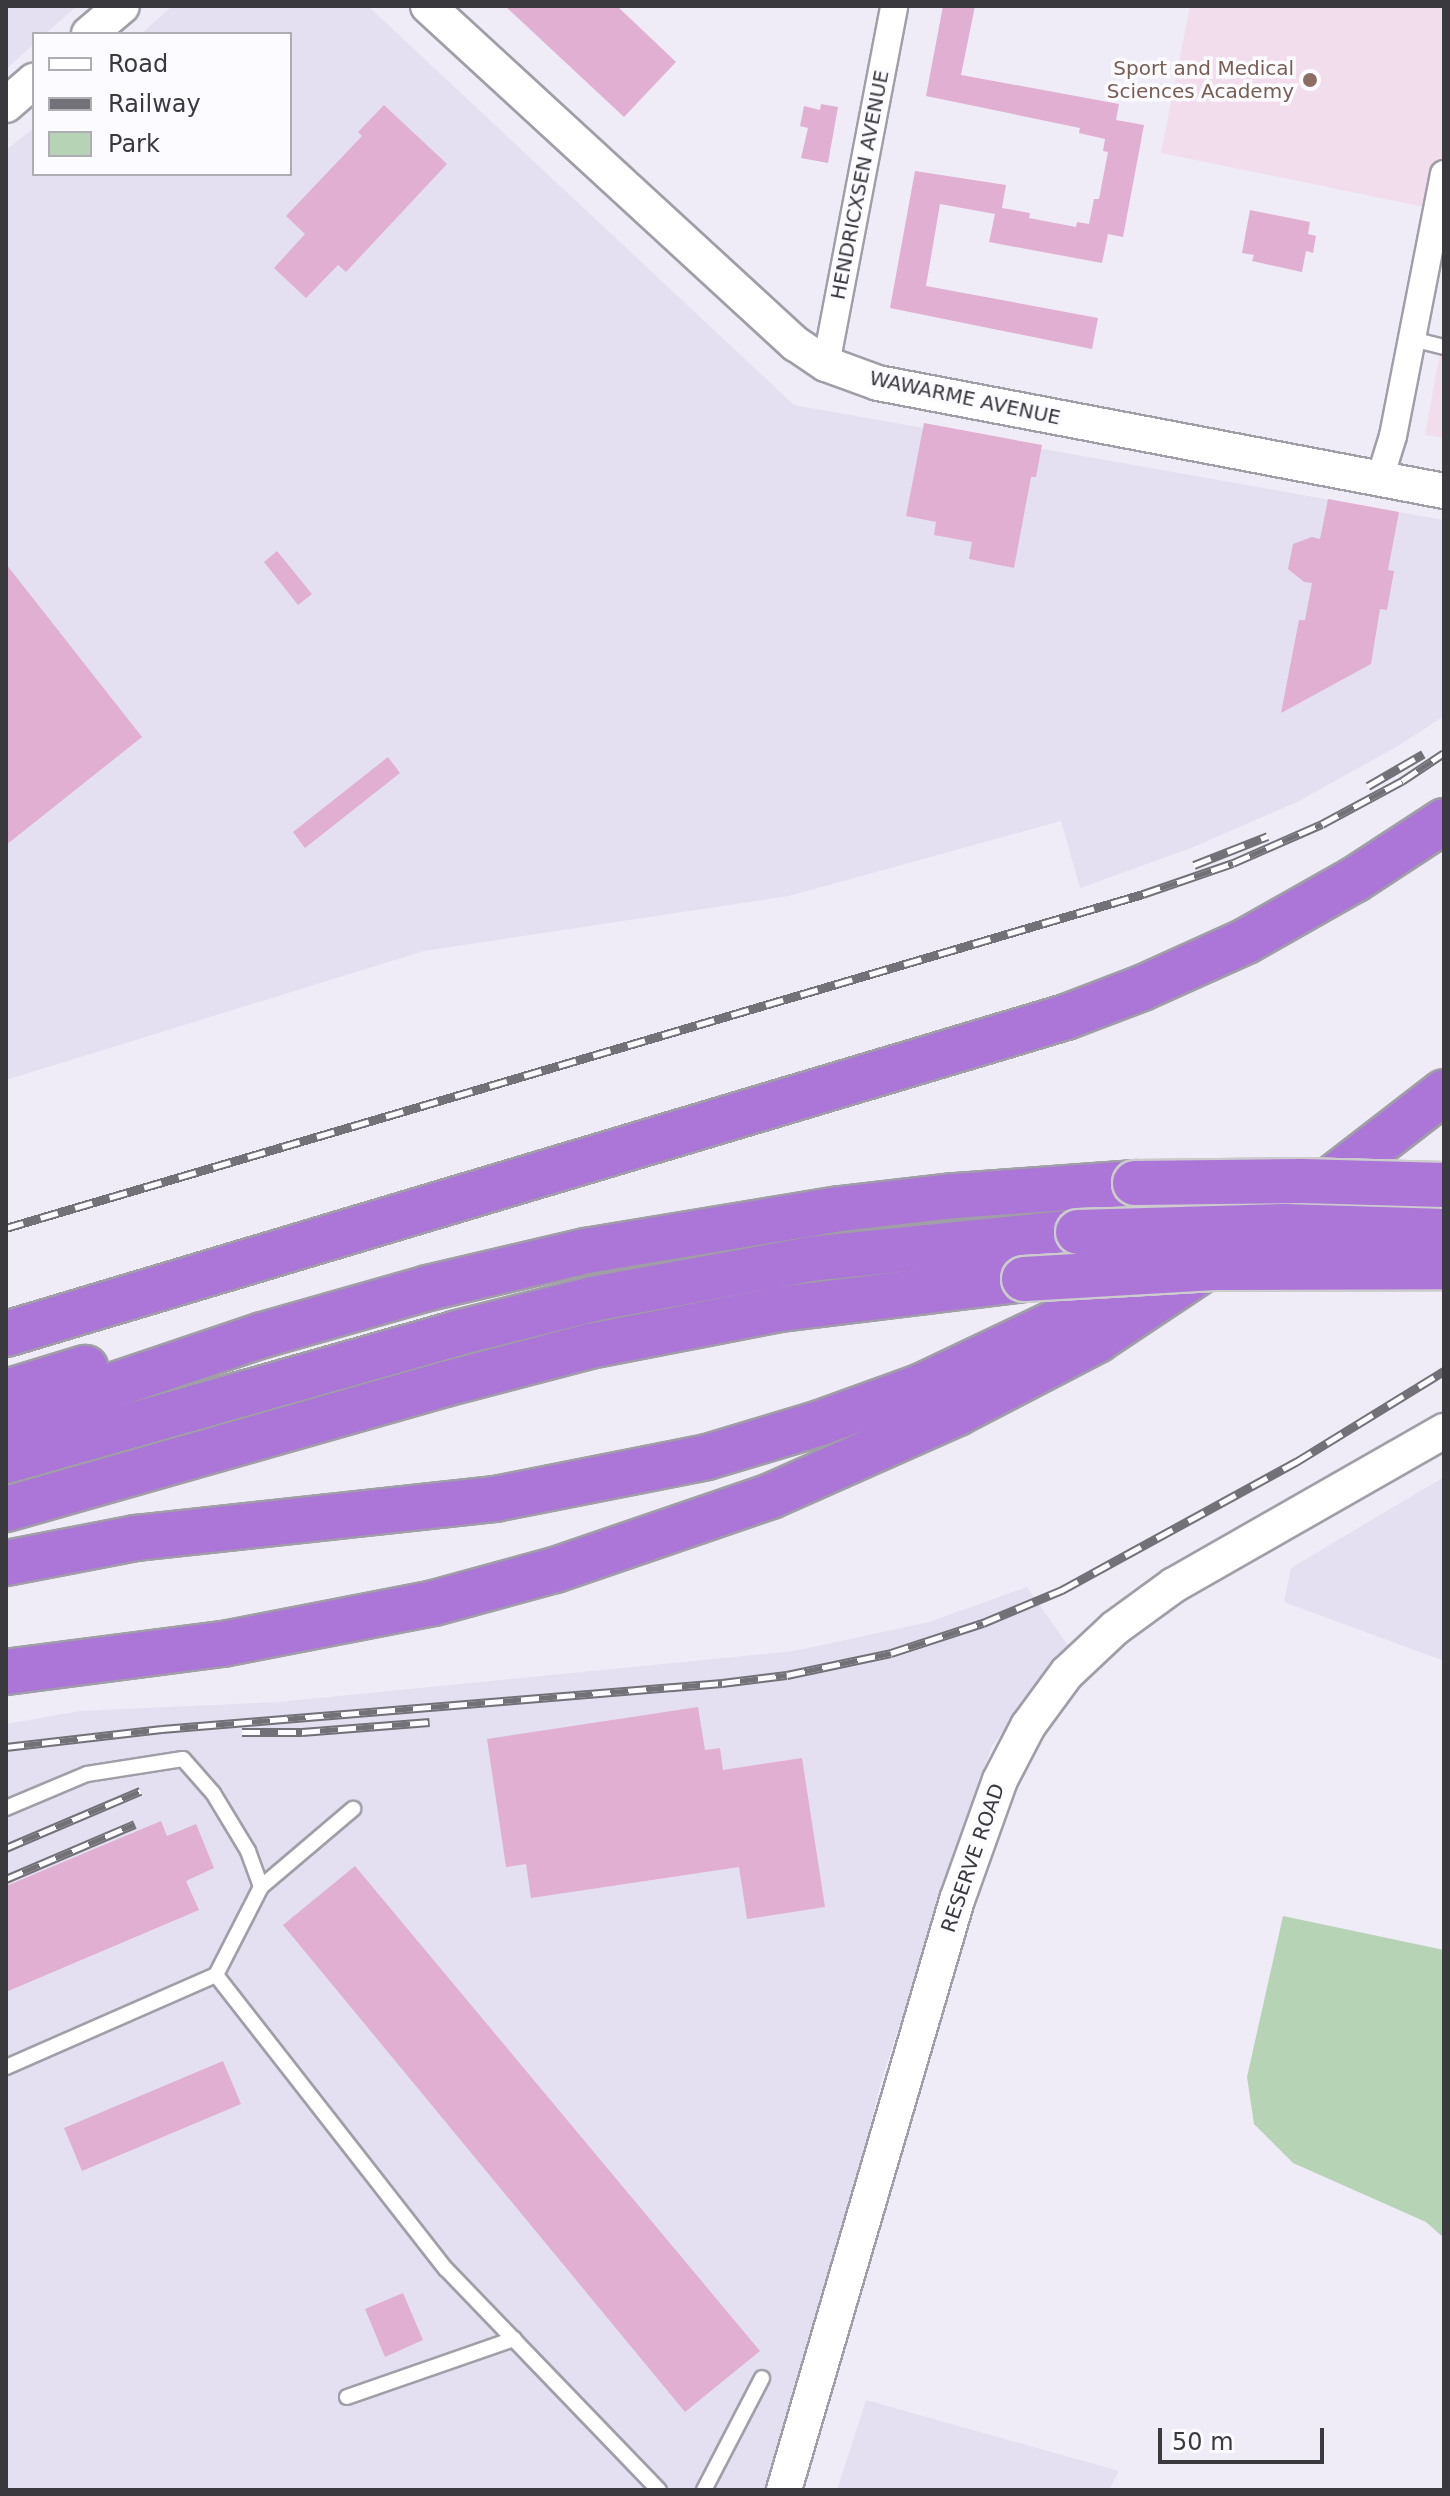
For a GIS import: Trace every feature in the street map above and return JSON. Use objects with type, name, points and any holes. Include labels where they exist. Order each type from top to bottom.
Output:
[{"type":"highway","points":[[6,1334],[1066,1017],[1142,988],[1246,941],[1354,880],[1444,821]]},
{"type":"highway","points":[[6,1672],[306,1631],[460,1596],[555,1570],[727,1513],[821,1475],[957,1413],[1097,1340],[1289,1212],[1444,1092]]},
{"type":"highway","points":[[6,1427],[186,1360],[360,1306],[586,1251],[748,1222],[954,1196],[1135,1183],[1302,1181],[1444,1185]]},
{"type":"highway","points":[[6,1392],[393,1279],[529,1245],[638,1222],[748,1222]]},
{"type":"highway","points":[[6,1461],[521,1316],[742,1269],[895,1248],[1078,1232],[1271,1226],[1444,1231]]},
{"type":"highway","points":[[6,1563],[136,1538],[495,1499],[707,1457],[820,1423],[922,1386],[1003,1350],[1117,1292],[1172,1269],[1219,1260]]},
{"type":"highway","points":[[6,1509],[590,1346],[780,1309],[1024,1279],[1238,1267],[1444,1267]]},
{"type":"street","points":[[91,32],[122,6]]},
{"type":"street","name":"WAWARME AVENUE","points":[[428,6],[796,344],[826,364],[878,383],[1444,491]]},
{"type":"street","name":"HENDRICXSEN AVENUE","points":[[826,364],[894,6]]},
{"type":"street","points":[[6,105],[32,83]]},
{"type":"street","points":[[1380,478],[1393,436],[1444,174]]},
{"type":"street","name":"RESERVE ROAD","points":[[784,2490],[957,1900],[1000,1780],[1028,1726],[1067,1673],[1115,1628],[1174,1585],[1444,1431]]},
{"type":"lane","points":[[1412,339],[1444,347]]},
{"type":"lane","points":[[6,1808],[87,1774],[183,1759],[213,1793],[248,1851],[261,1887]]},
{"type":"lane","points":[[6,2067],[216,1975],[261,1887],[353,1809]]},
{"type":"lane","points":[[216,1975],[446,2269],[659,2490]]},
{"type":"lane","points":[[347,2397],[514,2339]]},
{"type":"lane","points":[[704,2490],[762,2378]]},
{"type":"shaded area","points":[[6,6],[77,6],[47,32],[32,32],[32,46],[6,69]]},
{"type":"shaded area","points":[[172,6],[368,6],[794,405],[1444,520],[1444,716],[1398,746],[1297,802],[1191,848],[1080,888],[1061,821],[789,896],[424,951],[6,1080],[6,150],[32,130],[32,176],[292,176],[292,32],[143,32]]},
{"type":"shaded area","name":"Sport and Medical Sciences Academy","points":[[1190,6],[1444,6],[1444,211],[1161,153]]},
{"type":"shaded area","points":[[1444,331],[1444,438],[1425,435]]},
{"type":"shaded area","points":[[1444,1477],[1444,1661],[1284,1602],[1291,1568]]},
{"type":"shaded area","points":[[1027,1587],[1069,1647],[991,1748],[882,2078],[859,2171],[765,2490],[6,2490],[6,1724],[80,1711],[279,1702],[794,1651],[929,1622]]},
{"type":"shaded area","points":[[866,2400],[1119,2471],[1109,2490],[837,2490]]},
{"type":"green space","points":[[1283,1916],[1444,1950],[1444,2238],[1426,2222],[1293,2163],[1254,2124],[1247,2077]]},
{"type":"building","points":[[505,6],[617,6],[676,62],[624,117]]},
{"type":"building","points":[[943,6],[975,6],[961,75],[1119,104],[1116,120],[1144,125],[1123,237],[1108,234],[1102,263],[989,242],[995,214],[940,204],[926,286],[1098,318],[1092,349],[890,308],[915,171],[1006,185],[1002,208],[1030,213],[1029,218],[1076,227],[1077,222],[1089,224],[1094,199],[1099,199],[1108,152],[1103,151],[1105,139],[1079,133],[1080,128],[926,96]]},
{"type":"building","points":[[821,104],[838,107],[828,163],[801,158],[808,128],[800,126],[804,106],[820,110]]},
{"type":"building","points":[[384,105],[447,164],[346,272],[338,265],[306,298],[274,268],[305,234],[286,216],[362,136],[358,132]]},
{"type":"building","points":[[1250,210],[1310,222],[1308,234],[1316,236],[1313,253],[1306,251],[1302,272],[1252,261],[1254,255],[1242,253]]},
{"type":"building","points":[[924,423],[1042,445],[1036,477],[1031,477],[1014,568],[969,559],[972,542],[934,535],[936,522],[906,516]]},
{"type":"building","points":[[1328,499],[1399,512],[1388,570],[1394,571],[1387,610],[1380,609],[1371,664],[1281,713],[1299,620],[1305,620],[1312,583],[1304,582],[1288,569],[1293,544],[1312,537],[1320,539]]},
{"type":"building","points":[[277,551],[312,594],[298,605],[264,562]]},
{"type":"building","points":[[6,564],[142,737],[6,845]]},
{"type":"building","points":[[388,757],[400,773],[305,848],[293,832]]},
{"type":"building","points":[[698,1707],[705,1750],[720,1748],[723,1770],[802,1758],[825,1907],[747,1919],[739,1867],[531,1898],[526,1864],[506,1867],[487,1739]]},
{"type":"building","points":[[161,1821],[167,1836],[196,1824],[214,1868],[186,1881],[199,1910],[6,1992],[6,1886]]},
{"type":"building","points":[[355,1866],[760,2351],[685,2412],[283,1925]]},
{"type":"building","points":[[223,2061],[241,2104],[82,2171],[64,2128]]},
{"type":"building","points":[[403,2293],[423,2340],[385,2357],[365,2309]]},
{"type":"railway","points":[[6,1228],[1143,894],[1233,863],[1322,824],[1402,781],[1444,753]]},
{"type":"railway","points":[[1368,786],[1423,754]]},
{"type":"railway","points":[[1194,865],[1268,836]]},
{"type":"railway","points":[[6,1747],[162,1729],[722,1683],[787,1675],[891,1653],[983,1623],[1062,1590],[1296,1462],[1444,1371]]},
{"type":"railway","points":[[242,1732],[302,1732],[430,1722]]},
{"type":"railway","points":[[6,1848],[140,1791]]},
{"type":"railway","points":[[6,1879],[135,1824]]},
{"type":"place","name":"Sport and Medical Sciences Academy","points":[[1310,80]]}]
